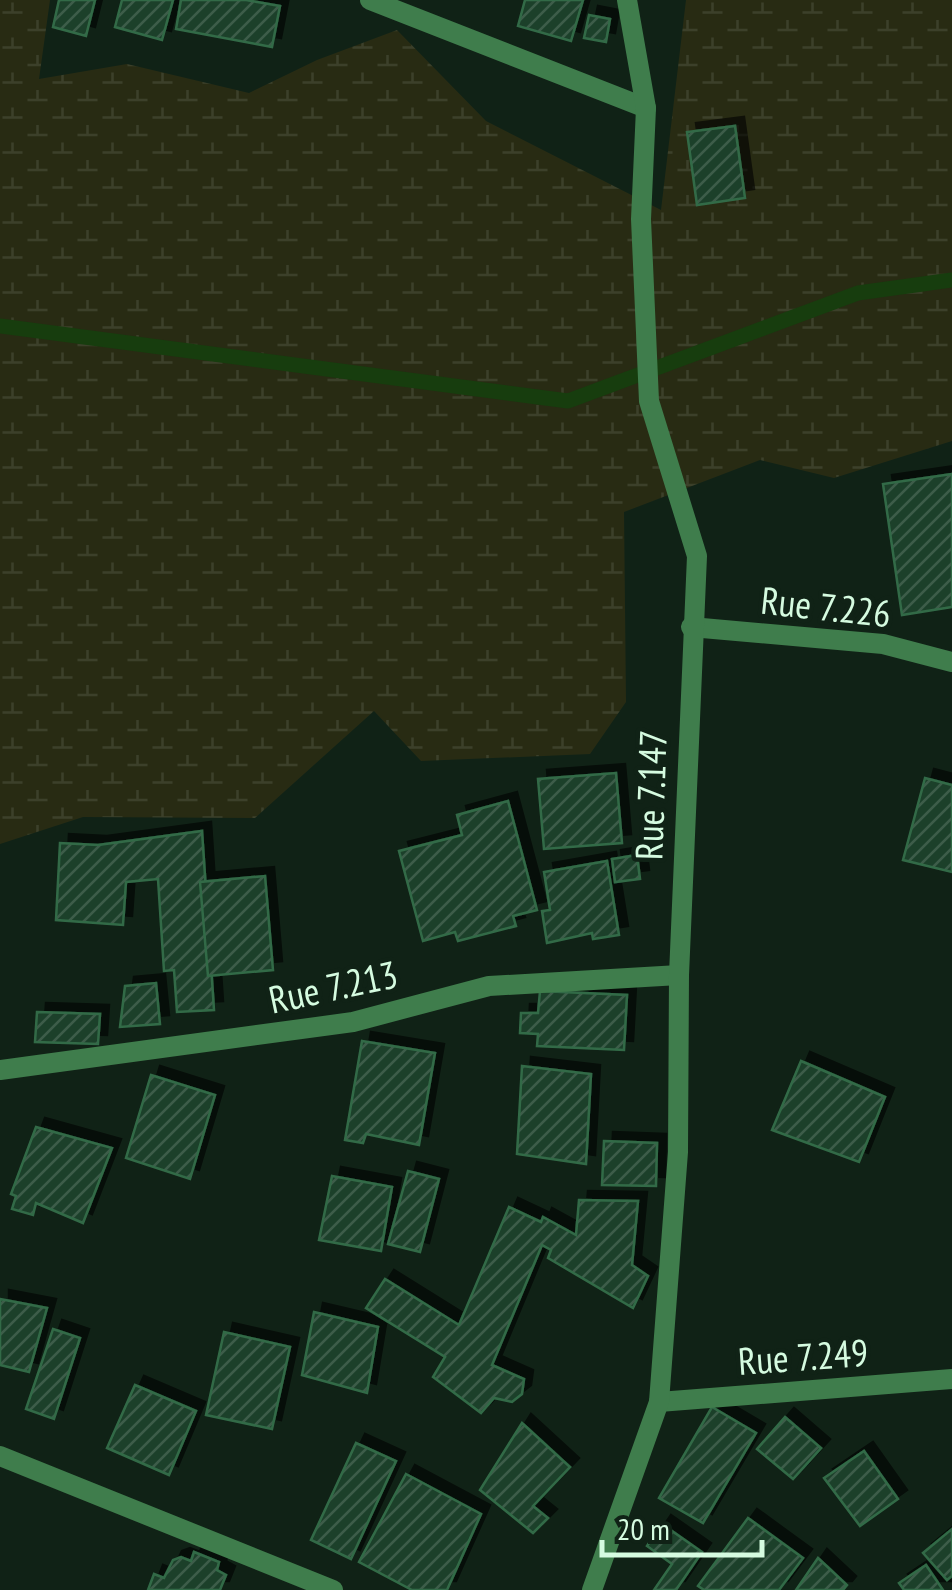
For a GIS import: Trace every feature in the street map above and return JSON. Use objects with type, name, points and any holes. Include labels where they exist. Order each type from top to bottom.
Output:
[{"type":"street","points":[[370,0],[646,108]]},
{"type":"street","name":"Rue 7.147","points":[[592,1590],[659,1402],[678,1152],[679,975],[697,556],[649,401],[641,219],[646,108],[627,0]]},
{"type":"street","name":"Rue 7.226","points":[[691,627],[883,644],[952,662]]},
{"type":"street","name":"Rue 7.213","points":[[0,1070],[337,1025],[489,986],[679,975]]},
{"type":"street","name":"Rue 7.249","points":[[659,1402],[952,1380]]},
{"type":"street","points":[[0,1456],[334,1590]]},
{"type":"green space","points":[[0,0],[50,0],[39,79],[127,64],[249,93],[317,60],[397,30],[486,121],[661,210],[686,0],[952,0],[952,441],[834,478],[760,460],[624,512],[626,702],[590,754],[421,761],[374,711],[255,818],[83,817],[0,844]]},
{"type":"building","points":[[59,0],[95,0],[86,36],[53,27]]},
{"type":"building","points":[[122,0],[173,0],[162,40],[115,27]]},
{"type":"building","points":[[181,0],[246,0],[280,6],[272,47],[176,29]]},
{"type":"building","points":[[525,0],[583,0],[571,41],[518,26]]},
{"type":"building","points":[[589,15],[610,19],[606,42],[584,38]]},
{"type":"building","points":[[735,126],[745,198],[697,205],[687,132]]},
{"type":"building","points":[[952,474],[952,607],[902,615],[883,484]]},
{"type":"building","points":[[616,773],[622,843],[544,849],[538,779]]},
{"type":"building","points":[[925,778],[952,785],[952,872],[903,860]]},
{"type":"building","points":[[508,801],[537,910],[513,916],[516,926],[458,941],[455,932],[423,941],[399,851],[462,835],[457,815]]},
{"type":"building","points":[[202,831],[214,1010],[177,1012],[174,970],[164,971],[158,879],[126,882],[123,925],[56,920],[60,843],[98,845]]},
{"type":"building","points":[[637,855],[640,879],[615,882],[612,859]]},
{"type":"building","points":[[607,861],[619,935],[593,939],[592,933],[547,943],[542,911],[550,910],[544,872]]},
{"type":"building","points":[[265,876],[273,970],[208,976],[200,882]]},
{"type":"building","points":[[156,983],[160,1024],[120,1027],[125,986]]},
{"type":"building","points":[[540,991],[627,995],[624,1050],[537,1046],[538,1034],[520,1033],[521,1013],[538,1013]]},
{"type":"building","points":[[37,1012],[100,1014],[98,1044],[35,1042]]},
{"type":"building","points":[[362,1041],[435,1053],[419,1145],[366,1134],[363,1143],[345,1140]]},
{"type":"building","points":[[801,1061],[885,1097],[859,1162],[772,1130]]},
{"type":"building","points":[[522,1066],[591,1074],[586,1164],[517,1154]]},
{"type":"building","points":[[151,1075],[215,1095],[190,1179],[126,1158]]},
{"type":"building","points":[[36,1127],[112,1148],[83,1223],[36,1203],[33,1215],[12,1209],[16,1196],[11,1194]]},
{"type":"building","points":[[604,1141],[657,1143],[656,1186],[602,1185]]},
{"type":"building","points":[[408,1171],[439,1179],[420,1252],[388,1244]]},
{"type":"building","points":[[332,1176],[392,1187],[381,1251],[319,1240]]},
{"type":"building","points":[[579,1200],[638,1201],[632,1265],[648,1276],[633,1308],[548,1258],[551,1250],[542,1245],[492,1365],[524,1379],[522,1394],[512,1402],[494,1398],[481,1413],[433,1377],[445,1357],[366,1308],[385,1279],[459,1325],[509,1207],[541,1222],[543,1217],[576,1235]]},
{"type":"building","points":[[0,1299],[47,1308],[29,1372],[0,1365]]},
{"type":"building","points":[[314,1312],[378,1327],[367,1393],[302,1375]]},
{"type":"building","points":[[53,1329],[80,1338],[54,1419],[26,1409]]},
{"type":"building","points":[[224,1332],[290,1347],[272,1429],[206,1415]]},
{"type":"building","points":[[135,1385],[196,1411],[169,1475],[107,1448]]},
{"type":"building","points":[[712,1407],[756,1433],[703,1523],[659,1498]]},
{"type":"building","points":[[785,1417],[821,1448],[793,1479],[757,1449]]},
{"type":"building","points":[[522,1423],[570,1467],[533,1506],[548,1518],[533,1533],[480,1490]]},
{"type":"building","points":[[356,1443],[396,1461],[351,1559],[311,1540]]},
{"type":"building","points":[[864,1451],[898,1499],[860,1526],[824,1478]]},
{"type":"building","points":[[406,1474],[481,1514],[447,1590],[412,1590],[359,1562]]},
{"type":"building","points":[[748,1518],[803,1558],[779,1590],[704,1590],[698,1586]]},
{"type":"building","points":[[662,1524],[702,1552],[676,1590],[654,1590],[672,1564],[647,1546]]},
{"type":"building","points":[[952,1529],[952,1576],[947,1580],[923,1553]]},
{"type":"building","points":[[194,1552],[219,1562],[217,1570],[226,1575],[220,1590],[148,1590],[154,1574],[164,1578],[173,1560],[181,1557],[191,1561]]},
{"type":"building","points":[[818,1558],[847,1585],[843,1590],[796,1590]]},
{"type":"building","points":[[926,1565],[943,1590],[904,1590],[899,1583]]},
{"type":"waterway","points":[[0,326],[568,401],[858,293],[952,280]]}]
